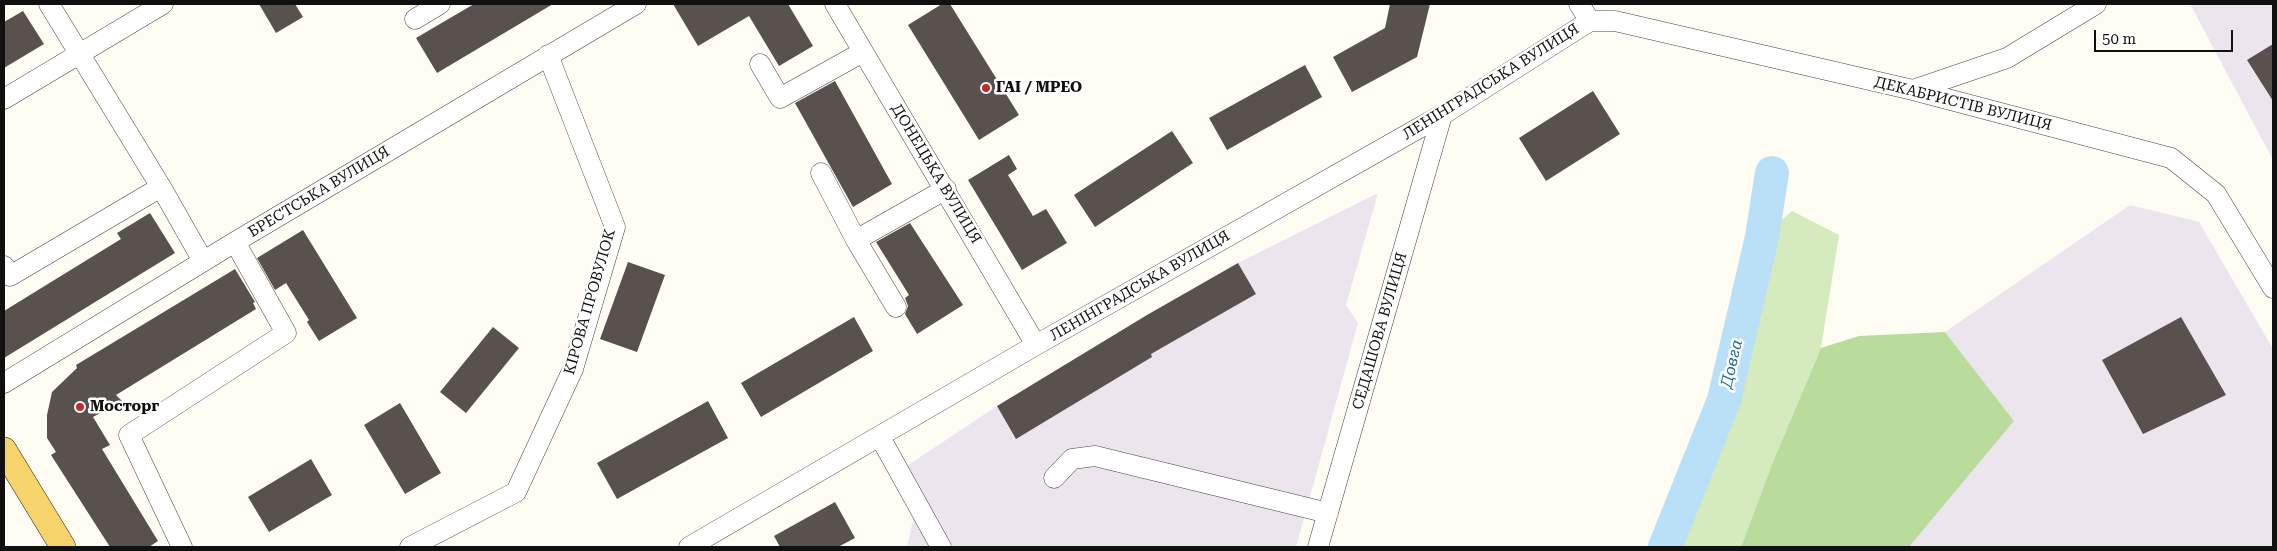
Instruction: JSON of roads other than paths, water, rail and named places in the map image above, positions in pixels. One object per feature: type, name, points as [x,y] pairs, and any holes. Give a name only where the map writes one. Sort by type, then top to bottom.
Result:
[{"type":"main road","points":[[4,450],[62,547]]},
{"type":"street","points":[[49,4],[161,187],[203,261]]},
{"type":"street","points":[[4,99],[163,4]]},
{"type":"street","points":[[415,19],[440,4]]},
{"type":"street","name":"БРЕСТСЬКА ВУЛИЦЯ","points":[[4,383],[203,261],[634,4]]},
{"type":"street","name":"ДОНЕЦЬКА ВУЛИЦЯ","points":[[835,4],[946,189],[1036,345]]},
{"type":"street","points":[[1579,4],[1590,21]]},
{"type":"street","points":[[1913,90],[2007,58],[2096,4]]},
{"type":"street","name":"ДЕКАБРИСТІВ ВУЛИЦЯ","points":[[1590,21],[1615,21],[1913,90],[2170,158],[2216,194],[2273,288]]},
{"type":"street","name":"ЛЕНІНГРАДСЬКА ВУЛИЦЯ","points":[[689,547],[1036,345],[1442,115],[1590,21]]},
{"type":"street","points":[[760,64],[780,98],[863,52]]},
{"type":"street","name":"КІРОВА ПРОВУЛОК","points":[[410,547],[516,492],[573,369],[614,227],[548,54]]},
{"type":"street","name":"СЕДАШОВА ВУЛИЦЯ","points":[[1318,547],[1442,115]]},
{"type":"street","points":[[821,173],[856,240],[896,307]]},
{"type":"street","points":[[4,266],[10,276],[161,187]]},
{"type":"street","points":[[856,240],[946,189]]},
{"type":"street","points":[[182,547],[129,435],[286,333],[235,242]]},
{"type":"street","points":[[880,437],[941,547]]},
{"type":"street","points":[[1054,478],[1072,458],[1095,456],[1328,513]]},
{"type":"waterway","name":"Довга","points":[[1665,547],[1724,400],[1762,237],[1772,173]]},
{"type":"place","name":"ГАІ / МРЕО","points":[[986,88]]},
{"type":"place","name":"Мосторг","points":[[80,407]]}]
